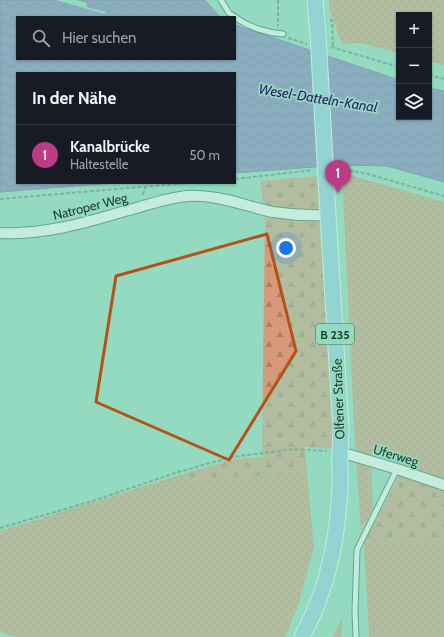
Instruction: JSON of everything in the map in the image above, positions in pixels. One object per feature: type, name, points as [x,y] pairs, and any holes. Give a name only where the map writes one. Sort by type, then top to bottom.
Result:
[{"type":"main road","name":"B 235","points":[[315,0],[318,42]]},
{"type":"main road","name":"Olfener Straße","points":[[302,637],[314,615],[326,583],[333,553],[338,523],[342,430],[318,42]]},
{"type":"street","name":"Natroper Weg","points":[[0,233],[47,230],[90,222],[167,199],[187,196],[212,197],[273,212],[295,215],[328,215]]},
{"type":"street","name":"Uferweg","points":[[340,452],[397,468],[444,485]]},
{"type":"lane","points":[[221,0],[234,16]]},
{"type":"lane","points":[[236,18],[242,22],[265,31],[283,34]]},
{"type":"lane","points":[[356,637],[355,612],[357,550],[397,468]]},
{"type":"path","points":[[278,0],[278,25],[287,38],[297,41],[318,42],[396,66]]},
{"type":"path","points":[[432,76],[444,79]]},
{"type":"path","points":[[337,168],[368,174],[444,196]]},
{"type":"path","points":[[236,179],[313,170]]},
{"type":"path","points":[[0,199],[175,184]]},
{"type":"path","points":[[0,528],[89,502],[175,473],[232,456],[294,449],[340,452]]},
{"type":"highlighted area","points":[[267,234],[296,351],[229,460],[96,402],[116,276]]},
{"type":"green space","points":[[329,0],[444,0],[444,65],[432,62],[432,12],[396,12],[396,52],[360,43],[342,44],[330,10]]},
{"type":"green space","points":[[342,173],[444,202],[444,479],[371,453],[373,509],[361,531],[355,448]]},
{"type":"green space","points":[[317,176],[336,449],[305,447],[307,470],[212,482],[189,482],[183,474],[234,459],[263,457],[265,215],[260,181]]},
{"type":"green space","points":[[307,470],[314,547],[298,606],[285,637],[17,637],[0,632],[0,531],[183,474],[189,482],[212,482]]},
{"type":"green space","points":[[400,474],[444,490],[444,541],[364,543]]},
{"type":"green space","points":[[444,541],[444,637],[369,637],[364,543]]},
{"type":"green space","points":[[342,619],[342,637],[332,637]]},
{"type":"water","name":"Wesel-Datteln-Kanal","points":[[0,0],[205,0],[219,16],[16,16],[16,60],[236,60],[236,25],[396,79],[396,120],[432,120],[432,89],[444,91],[444,182],[387,166],[341,165],[236,173],[236,72],[16,72],[16,184],[102,184],[0,192]]},
{"type":"pier","points":[[56,0],[76,0],[87,3],[86,7],[105,12],[105,14]]},
{"type":"place","name":"Kanalbrücke","points":[[338,193]]}]
